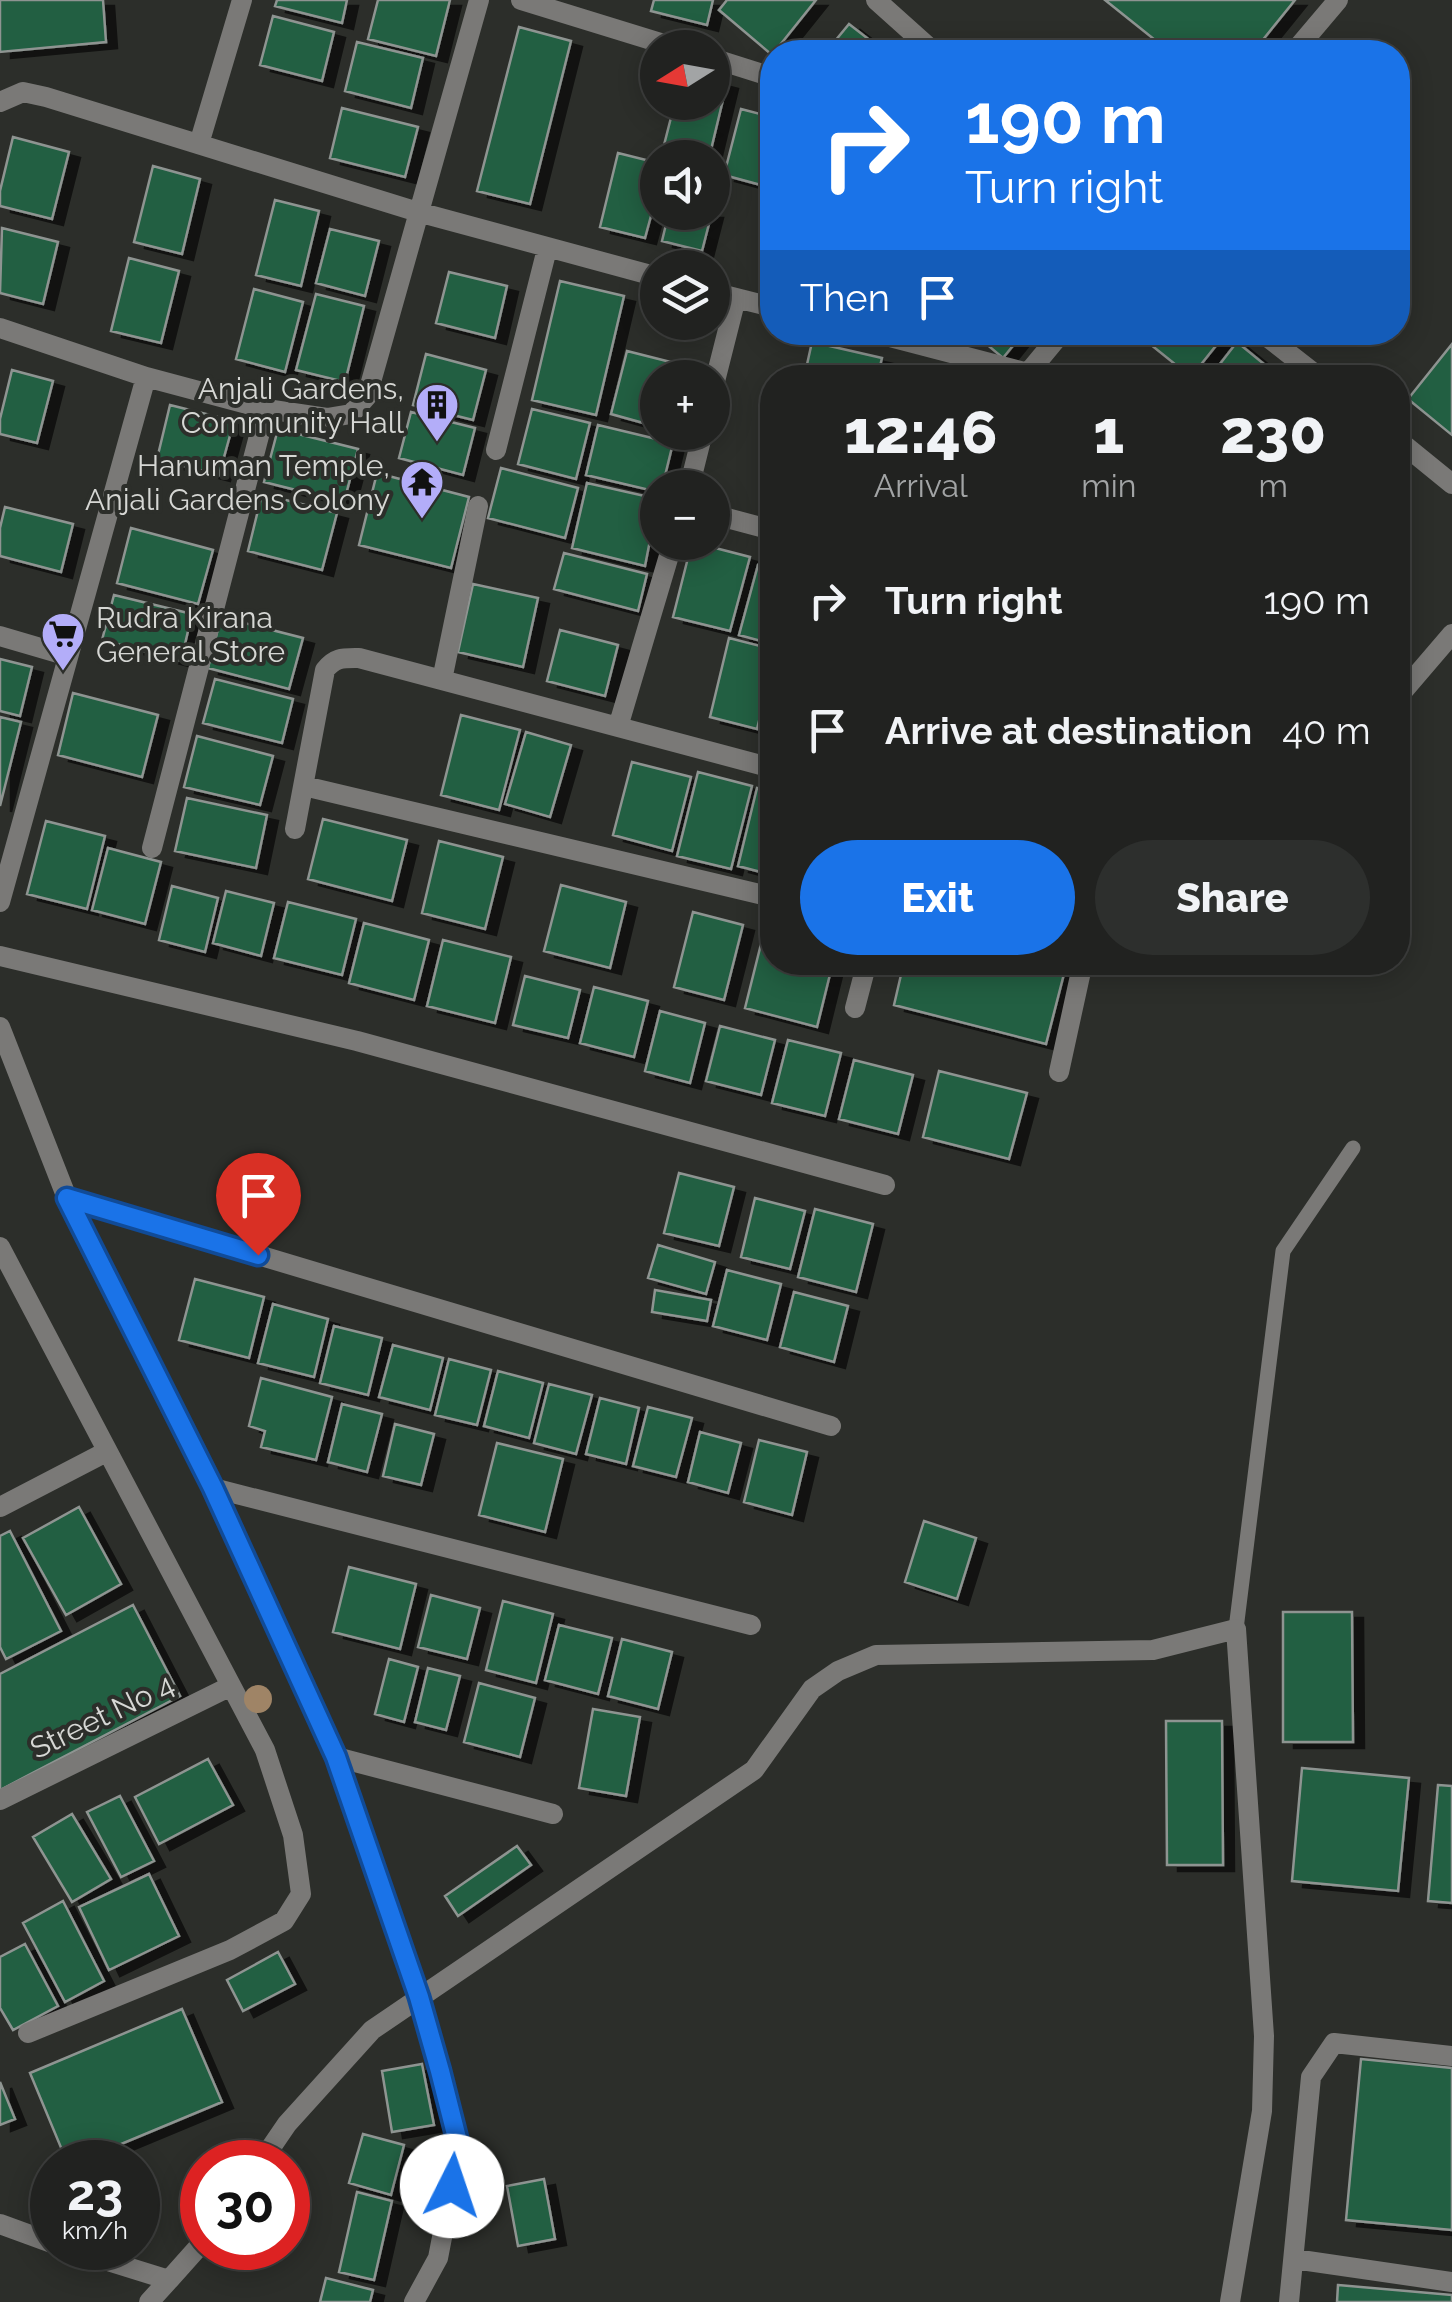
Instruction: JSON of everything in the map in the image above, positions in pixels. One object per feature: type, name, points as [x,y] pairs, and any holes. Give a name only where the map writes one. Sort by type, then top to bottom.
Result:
[{"type":"street","points":[[199,144],[242,0]]},
{"type":"street","points":[[0,328],[146,378],[266,409],[327,418],[350,414],[367,396],[478,0]]},
{"type":"street","points":[[521,0],[640,37]]},
{"type":"street","points":[[876,0],[921,40]]},
{"type":"street","points":[[1304,40],[1338,0]]},
{"type":"street","points":[[730,64],[760,73]]},
{"type":"street","points":[[0,102],[22,92],[46,97],[418,212],[640,273]]},
{"type":"street","points":[[496,450],[547,249]]},
{"type":"street","points":[[730,296],[760,304]]},
{"type":"street","points":[[720,360],[736,298]]},
{"type":"street","points":[[921,345],[997,365]]},
{"type":"street","points":[[1035,365],[1051,345]]},
{"type":"street","points":[[1278,345],[1303,365]]},
{"type":"street","points":[[0,902],[146,378]]},
{"type":"street","points":[[152,848],[266,409]]},
{"type":"street","points":[[1410,450],[1452,484]]},
{"type":"street","points":[[442,680],[478,506]]},
{"type":"street","points":[[730,519],[760,527]]},
{"type":"street","points":[[618,727],[668,560]]},
{"type":"street","points":[[1410,684],[1452,634]]},
{"type":"street","points":[[0,636],[68,656]]},
{"type":"street","points":[[295,829],[325,670],[333,660],[359,658],[760,765]]},
{"type":"street","points":[[304,786],[760,893]]},
{"type":"street","points":[[0,956],[356,1041],[884,1185]]},
{"type":"street","points":[[855,1008],[864,975]]},
{"type":"street","points":[[1059,1072],[1080,975]]},
{"type":"street","points":[[0,1027],[67,1198],[213,1488],[336,1757],[419,1997],[460,2150],[438,2258],[414,2302]]},
{"type":"street","points":[[67,1198],[832,1426]]},
{"type":"street","points":[[0,1248],[265,1750],[292,1836],[301,1894],[284,1921],[230,1950],[28,2033]]},
{"type":"street","points":[[0,1506],[106,1452]]},
{"type":"street","points":[[213,1488],[751,1625]]},
{"type":"street","points":[[276,2140],[372,2030],[754,1770],[812,1689],[838,1671],[876,1655],[1152,1650],[1236,1629],[1264,2036],[1262,2111],[1230,2302]]},
{"type":"street","name":"Street No 4","points":[[0,1800],[231,1686]]},
{"type":"street","points":[[336,1757],[554,1814]]},
{"type":"street","points":[[1289,2302],[1311,2077],[1334,2043],[1452,2056]]},
{"type":"street","points":[[0,2224],[30,2235]]},
{"type":"street","points":[[1294,2259],[1452,2282]]},
{"type":"street","points":[[149,2302],[180,2268]]},
{"type":"street","points":[[138,2270],[170,2280]]},
{"type":"lane","points":[[1236,1629],[1284,1252],[1352,1148]]},
{"type":"building","points":[[0,0],[103,0],[106,42],[0,52]]},
{"type":"building","points":[[277,0],[347,0],[342,23],[275,6]]},
{"type":"building","points":[[378,0],[450,0],[436,56],[368,39]]},
{"type":"building","points":[[654,0],[713,0],[707,25],[651,11]]},
{"type":"building","points":[[727,0],[816,0],[784,40],[760,40],[760,45],[719,10]]},
{"type":"building","points":[[1105,0],[1295,0],[1263,40],[1155,40]]},
{"type":"building","points":[[273,16],[334,32],[322,81],[260,65]]},
{"type":"building","points":[[849,24],[870,40],[836,40]]},
{"type":"building","points":[[519,27],[571,41],[530,204],[477,191]]},
{"type":"building","points":[[357,42],[423,58],[411,108],[345,91]]},
{"type":"building","points":[[342,108],[418,127],[405,177],[330,158]]},
{"type":"building","points":[[741,109],[760,114],[760,185],[730,177],[730,152]]},
{"type":"building","points":[[670,120],[718,120],[713,140],[665,140]]},
{"type":"building","points":[[13,137],[69,152],[52,219],[0,206]]},
{"type":"building","points":[[618,153],[640,158],[640,230],[647,230],[645,238],[600,227]]},
{"type":"building","points":[[153,166],[200,179],[182,254],[134,242]]},
{"type":"building","points":[[275,200],[319,211],[301,286],[256,275]]},
{"type":"building","points":[[2,228],[58,242],[43,304],[0,293]]},
{"type":"building","points":[[330,229],[379,241],[365,296],[316,283]]},
{"type":"building","points":[[665,230],[707,230],[702,250],[662,241]]},
{"type":"building","points":[[129,258],[179,271],[161,343],[111,331]]},
{"type":"building","points":[[449,272],[507,286],[495,338],[436,323]]},
{"type":"building","points":[[560,281],[624,296],[596,415],[532,400]]},
{"type":"building","points":[[254,289],[303,302],[285,372],[236,359]]},
{"type":"building","points":[[316,294],[364,306],[345,382],[296,370]]},
{"type":"building","points":[[1452,344],[1452,435],[1410,401]]},
{"type":"building","points":[[811,345],[882,358],[880,365],[807,365]]},
{"type":"building","points":[[988,345],[1014,345],[1003,358]]},
{"type":"building","points":[[1151,345],[1216,345],[1201,365],[1176,365]]},
{"type":"building","points":[[1235,345],[1241,345],[1265,365],[1219,365]]},
{"type":"building","points":[[627,351],[663,360],[640,360],[640,422],[611,414]]},
{"type":"building","points":[[426,354],[486,370],[473,420],[413,405]]},
{"type":"building","points":[[12,370],[53,381],[37,443],[0,434]]},
{"type":"building","points":[[170,405],[234,421],[219,475],[157,459]]},
{"type":"building","points":[[532,409],[590,423],[576,479],[518,464]]},
{"type":"building","name":"Anjali Gardens, Community Hall","points":[[411,412],[475,428],[463,475],[399,458]]},
{"type":"building","points":[[598,425],[640,435],[640,450],[671,450],[666,470],[640,470],[640,488],[586,475]]},
{"type":"building","points":[[278,429],[358,449],[344,502],[264,482]]},
{"type":"building","points":[[501,468],[578,488],[565,538],[488,518]]},
{"type":"building","points":[[377,473],[469,497],[451,568],[359,545]]},
{"type":"building","points":[[587,483],[640,495],[640,560],[646,560],[645,566],[572,548]]},
{"type":"building","points":[[262,494],[337,513],[322,570],[248,551]]},
{"type":"building","points":[[5,507],[73,524],[61,572],[0,556]]},
{"type":"building","points":[[131,528],[213,550],[198,604],[117,583]]},
{"type":"building","points":[[730,552],[750,557],[730,631],[673,617],[687,560],[730,560]]},
{"type":"building","points":[[564,553],[647,574],[638,611],[554,589]]},
{"type":"building","points":[[758,565],[760,566],[760,641],[739,635]]},
{"type":"building","points":[[473,584],[538,598],[523,667],[458,652]]},
{"type":"building","points":[[114,595],[192,614],[181,661],[102,640]]},
{"type":"building","points":[[221,617],[303,638],[289,689],[208,668]]},
{"type":"building","points":[[560,630],[618,645],[605,696],[547,681]]},
{"type":"building","points":[[729,638],[760,646],[757,729],[710,717]]},
{"type":"building","points":[[0,659],[32,667],[20,716],[0,711]]},
{"type":"building","points":[[215,679],[293,699],[282,743],[203,723]]},
{"type":"building","points":[[73,693],[158,715],[142,777],[58,755]]},
{"type":"building","points":[[461,715],[520,730],[499,810],[441,795]]},
{"type":"building","points":[[0,717],[21,722],[0,806]]},
{"type":"building","points":[[526,732],[571,745],[550,817],[505,804]]},
{"type":"building","points":[[197,736],[273,756],[260,805],[184,787]]},
{"type":"building","points":[[632,762],[691,777],[672,851],[613,835]]},
{"type":"building","points":[[698,772],[752,786],[731,869],[677,856]]},
{"type":"building","points":[[757,788],[760,872],[738,866]]},
{"type":"building","points":[[187,798],[267,815],[256,868],[175,851]]},
{"type":"building","points":[[323,819],[407,840],[392,901],[308,879]]},
{"type":"building","points":[[46,821],[105,836],[87,909],[27,894]]},
{"type":"building","points":[[439,841],[503,857],[485,929],[422,913]]},
{"type":"building","points":[[108,848],[161,862],[145,924],[92,910]]},
{"type":"building","points":[[561,885],[626,902],[610,968],[544,951]]},
{"type":"building","points":[[172,886],[218,898],[205,952],[159,940]]},
{"type":"building","points":[[226,891],[274,903],[261,956],[213,943]]},
{"type":"building","points":[[288,902],[356,919],[342,975],[274,958]]},
{"type":"building","points":[[693,912],[743,925],[724,1000],[674,987]]},
{"type":"building","points":[[364,923],[429,940],[414,1000],[349,983]]},
{"type":"building","points":[[443,940],[511,957],[495,1023],[427,1006]]},
{"type":"building","points":[[760,948],[760,975],[830,975],[817,1027],[745,1008]]},
{"type":"building","points":[[901,975],[1064,975],[1046,1044],[894,1005]]},
{"type":"building","points":[[525,976],[580,990],[568,1038],[513,1025]]},
{"type":"building","points":[[594,987],[648,1001],[634,1057],[580,1043]]},
{"type":"building","points":[[660,1011],[705,1023],[690,1083],[645,1071]]},
{"type":"building","points":[[720,1026],[775,1040],[761,1095],[706,1081]]},
{"type":"building","points":[[788,1040],[841,1053],[825,1116],[772,1103]]},
{"type":"building","points":[[854,1060],[913,1075],[898,1134],[839,1119]]},
{"type":"building","points":[[939,1071],[1027,1093],[1009,1159],[923,1137]]},
{"type":"building","points":[[679,1173],[734,1187],[719,1246],[664,1233]]},
{"type":"building","points":[[755,1198],[805,1211],[790,1269],[741,1257]]},
{"type":"building","points":[[815,1209],[873,1224],[856,1292],[798,1277]]},
{"type":"building","points":[[658,1245],[715,1262],[706,1294],[648,1278]]},
{"type":"building","points":[[727,1270],[781,1284],[767,1340],[713,1326]]},
{"type":"building","points":[[195,1279],[264,1297],[249,1358],[179,1340]]},
{"type":"building","points":[[655,1290],[711,1300],[707,1321],[652,1312]]},
{"type":"building","points":[[794,1292],[848,1306],[834,1362],[780,1347]]},
{"type":"building","points":[[273,1304],[328,1319],[314,1377],[258,1363]]},
{"type":"building","points":[[334,1326],[382,1338],[368,1395],[320,1383]]},
{"type":"building","points":[[393,1345],[443,1358],[430,1410],[379,1397]]},
{"type":"building","points":[[449,1359],[491,1370],[477,1425],[435,1415]]},
{"type":"building","points":[[498,1371],[543,1383],[529,1438],[484,1426]]},
{"type":"building","points":[[261,1378],[332,1397],[316,1460],[261,1447],[265,1431],[249,1426]]},
{"type":"building","points":[[549,1384],[592,1395],[576,1454],[534,1443]]},
{"type":"building","points":[[600,1398],[639,1408],[626,1464],[586,1454]]},
{"type":"building","points":[[342,1404],[382,1414],[367,1472],[328,1462]]},
{"type":"building","points":[[648,1407],[692,1418],[676,1477],[633,1466]]},
{"type":"building","points":[[395,1424],[434,1434],[421,1485],[383,1476]]},
{"type":"building","points":[[700,1432],[741,1443],[728,1493],[688,1482]]},
{"type":"building","points":[[759,1440],[807,1452],[792,1515],[744,1502]]},
{"type":"building","points":[[497,1443],[563,1459],[545,1532],[479,1515]]},
{"type":"building","points":[[79,1507],[121,1584],[66,1615],[23,1538]]},
{"type":"building","points":[[924,1521],[976,1538],[957,1599],[905,1582]]},
{"type":"building","points":[[10,1531],[61,1631],[6,1659],[0,1647],[0,1536]]},
{"type":"building","points":[[349,1567],[416,1584],[400,1649],[333,1632]]},
{"type":"building","points":[[431,1595],[480,1608],[467,1659],[418,1647]]},
{"type":"building","points":[[503,1601],[553,1614],[536,1683],[486,1670]]},
{"type":"building","points":[[133,1605],[180,1696],[0,1790],[0,1674]]},
{"type":"building","points":[[1283,1612],[1352,1612],[1353,1742],[1283,1742]]},
{"type":"building","points":[[559,1625],[612,1638],[598,1694],[545,1680]]},
{"type":"building","points":[[622,1639],[672,1652],[658,1709],[608,1696]]},
{"type":"building","points":[[389,1659],[418,1667],[404,1722],[375,1714]]},
{"type":"building","points":[[428,1668],[460,1676],[446,1730],[415,1722]]},
{"type":"building","points":[[479,1683],[535,1698],[520,1757],[464,1742]]},
{"type":"building","points":[[593,1709],[640,1717],[626,1796],[579,1788]]},
{"type":"building","points":[[1166,1721],[1222,1721],[1223,1865],[1167,1865]]},
{"type":"building","points":[[208,1759],[233,1805],[159,1844],[135,1797]]},
{"type":"building","points":[[1302,1768],[1409,1778],[1398,1891],[1292,1881]]},
{"type":"building","points":[[1438,1785],[1452,1786],[1452,1903],[1428,1901]]},
{"type":"building","points":[[120,1796],[154,1861],[121,1877],[87,1812]]},
{"type":"building","points":[[72,1814],[111,1879],[72,1902],[33,1837]]},
{"type":"building","points":[[517,1846],[531,1865],[458,1916],[445,1896]]},
{"type":"building","points":[[149,1874],[179,1936],[109,1970],[79,1907]]},
{"type":"building","points":[[63,1901],[104,1981],[65,2002],[23,1923]]},
{"type":"building","points":[[25,1944],[58,2006],[13,2030],[0,2008],[0,1957]]},
{"type":"building","points":[[278,1952],[295,1984],[243,2011],[227,1980]]},
{"type":"building","points":[[182,2009],[222,2102],[131,2140],[58,2140],[30,2073]]},
{"type":"building","points":[[1361,2059],[1452,2068],[1452,2230],[1346,2220]]},
{"type":"building","points":[[422,2064],[434,2125],[392,2132],[382,2071]]},
{"type":"building","points":[[0,2082],[15,2119],[0,2125]]},
{"type":"building","points":[[363,2134],[404,2145],[391,2195],[349,2183]]},
{"type":"building","points":[[544,2179],[555,2239],[518,2246],[507,2186]]},
{"type":"building","points":[[357,2192],[392,2201],[374,2280],[339,2272]]},
{"type":"building","points":[[326,2278],[373,2290],[370,2302],[320,2302]]},
{"type":"building","points":[[1338,2285],[1452,2295],[1452,2302],[1337,2302]]},
{"type":"place","name":"Anjali Gardens, Community Hall","points":[[437,443]]},
{"type":"place","name":"Hanuman Temple, Anjali Gardens Colony","points":[[422,520]]},
{"type":"place","name":"Rudra Kirana General Store","points":[[63,672]]},
{"type":"route","points":[[258,1255],[67,1198],[213,1488],[336,1757],[419,1997],[440,2071],[460,2150],[452,2186]]}]
